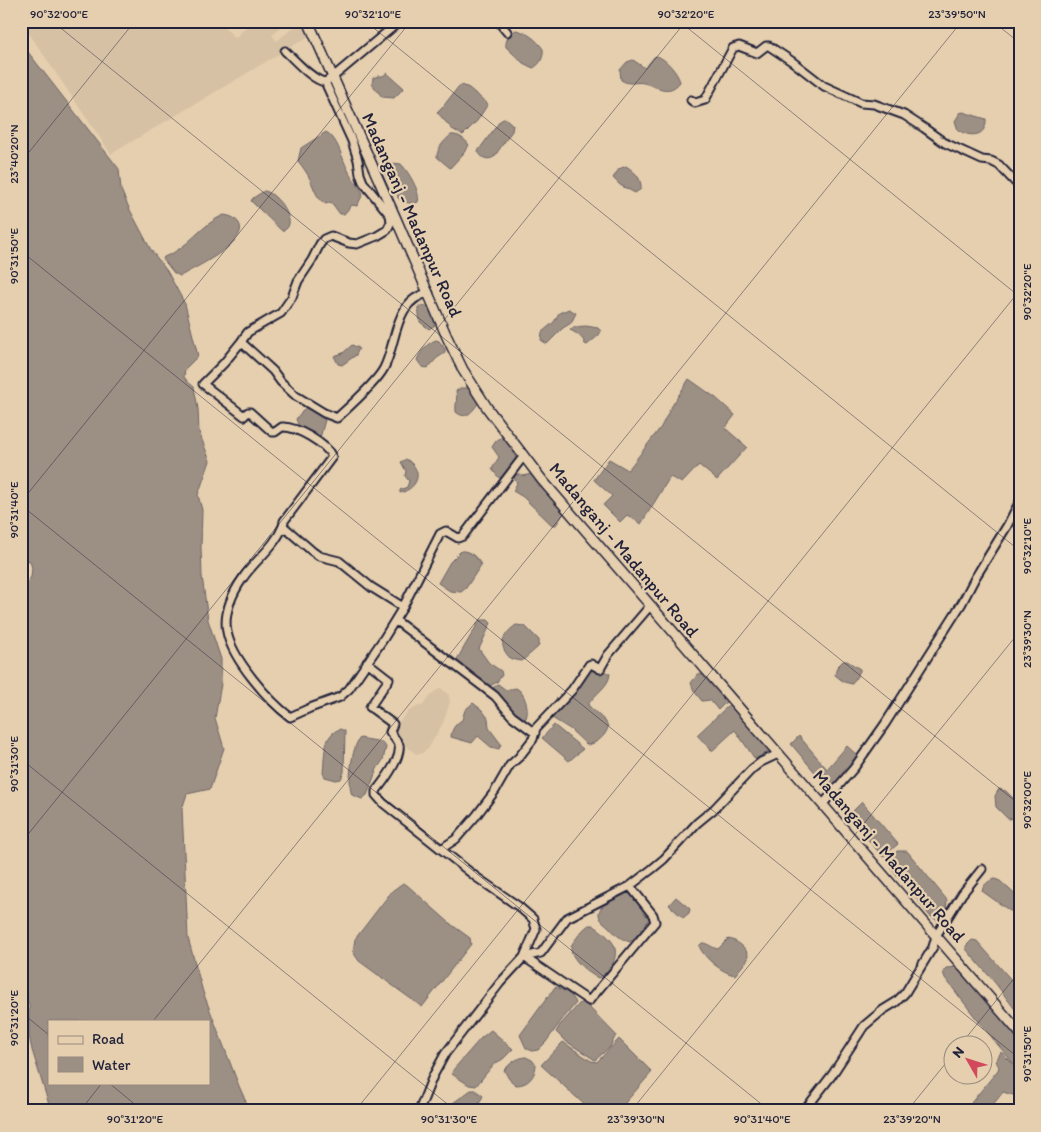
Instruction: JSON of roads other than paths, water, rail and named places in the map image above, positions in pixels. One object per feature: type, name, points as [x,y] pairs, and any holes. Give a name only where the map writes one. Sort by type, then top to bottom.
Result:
[{"type":"main road","name":"Madanganj - Madanpur Road","points":[[308,21],[447,337],[463,370],[488,409],[523,457],[650,606],[1020,1033]]},
{"type":"street","points":[[285,51],[320,81],[325,82],[400,21]]},
{"type":"street","points":[[498,21],[507,32]]},
{"type":"street","points":[[691,100],[696,103],[705,100],[733,48],[739,46],[757,53],[766,46],[769,46],[824,86],[861,103],[874,104],[904,115],[945,144],[982,160],[1000,165],[1020,185]]},
{"type":"street","points":[[325,82],[352,141],[363,182],[390,215],[391,222],[387,230],[357,244],[330,236],[324,238],[298,280],[292,297],[281,313],[248,332],[224,363],[204,384],[244,416],[248,412],[254,415],[272,432],[282,427],[291,428],[314,439],[327,449],[332,457],[284,521],[276,538],[244,576],[231,600],[226,620],[226,631],[238,658],[251,676],[290,717],[344,695],[403,607],[440,534],[446,531],[458,538],[463,536],[523,457]]},
{"type":"street","points":[[240,342],[273,371],[281,382],[296,396],[309,405],[337,418],[384,369],[404,308],[417,297],[429,293]]},
{"type":"street","points":[[823,804],[854,768],[885,724],[962,604],[975,578],[1008,526],[1020,501]]},
{"type":"street","points":[[283,526],[319,556],[339,561],[371,587],[403,607]]},
{"type":"street","points":[[441,849],[456,839],[476,816],[495,791],[510,765],[533,739],[536,728],[572,690],[589,665],[591,664],[600,669],[608,655],[650,606]]},
{"type":"street","points":[[395,620],[495,696],[512,716],[535,733]]},
{"type":"street","points":[[367,662],[389,679],[370,707],[393,724],[390,732],[398,743],[399,749],[394,766],[376,790],[376,795],[383,803],[441,849],[534,919],[536,929],[524,957],[500,983],[445,1054],[433,1076],[419,1111]]},
{"type":"street","points":[[524,957],[541,953],[567,918],[630,886],[664,859],[697,823],[714,809],[752,769],[761,762],[778,754]]},
{"type":"street","points":[[804,1111],[832,1075],[864,1026],[905,993],[933,947],[936,936],[962,894],[982,869]]},
{"type":"street","points":[[524,957],[589,1001],[655,922],[654,915],[630,886]]},
{"type":"water","points":[[516,30],[531,37],[543,49],[541,60],[533,68],[523,63],[506,47],[508,37]]},
{"type":"water","points":[[21,43],[119,169],[121,190],[130,210],[151,250],[167,271],[185,304],[198,356],[185,369],[184,377],[194,387],[198,409],[199,432],[210,461],[198,495],[202,510],[202,576],[208,620],[221,659],[221,684],[215,718],[224,748],[210,789],[187,794],[182,809],[188,938],[203,992],[250,1111],[51,1111],[32,1050],[29,1036],[29,1005],[21,980],[21,661],[25,646],[21,628],[21,591],[31,577],[32,568],[30,561],[21,558],[21,542],[25,526],[21,521]]},
{"type":"water","points":[[657,56],[668,63],[677,75],[680,82],[672,89],[667,90],[644,83],[628,83],[621,80],[620,70],[627,62],[633,60],[645,68]]},
{"type":"water","points":[[387,73],[404,88],[394,98],[382,97],[372,84],[373,78]]},
{"type":"water","points":[[462,85],[469,88],[488,104],[477,121],[463,135],[452,129],[437,112],[459,86]]},
{"type":"water","points":[[963,112],[986,119],[984,129],[972,135],[958,130],[955,121],[960,113]]},
{"type":"water","points":[[505,118],[513,125],[512,131],[494,157],[485,158],[478,151],[500,121]]},
{"type":"water","points":[[326,132],[337,144],[350,173],[363,194],[357,206],[352,205],[344,214],[340,214],[331,202],[326,204],[320,200],[308,174],[298,161],[301,148]]},
{"type":"water","points":[[451,135],[461,137],[469,145],[450,168],[437,157],[437,154],[443,142]]},
{"type":"water","points":[[392,163],[401,164],[407,171],[416,187],[418,202],[407,203],[398,198],[397,190],[386,176],[385,171],[385,168]]},
{"type":"water","points":[[626,166],[635,173],[640,181],[641,189],[635,193],[620,185],[613,178],[619,169]]},
{"type":"water","points":[[264,191],[274,196],[285,209],[289,222],[287,228],[282,231],[251,201]]},
{"type":"water","points":[[224,215],[232,217],[238,222],[240,229],[238,237],[231,245],[200,265],[180,276],[174,273],[163,259],[164,257],[173,253],[208,224]]},
{"type":"water","points":[[418,307],[431,307],[435,325],[429,329],[420,322]]},
{"type":"water","points":[[569,309],[576,313],[571,323],[563,328],[547,344],[541,340],[542,332],[554,322],[559,313]]},
{"type":"water","points":[[586,326],[598,328],[601,331],[587,345],[583,339],[570,330],[573,327]]},
{"type":"water","points":[[436,340],[445,349],[445,353],[437,358],[428,368],[422,367],[417,360],[418,357],[427,346]]},
{"type":"water","points":[[352,345],[359,348],[356,355],[342,365],[338,364],[334,356],[343,353]]},
{"type":"water","points":[[689,379],[716,398],[735,415],[725,428],[747,447],[717,480],[699,465],[682,483],[670,477],[641,524],[627,515],[620,522],[603,505],[612,496],[594,480],[609,459],[628,470],[661,427]]},
{"type":"water","points":[[462,388],[470,388],[479,402],[469,414],[463,416],[456,412],[456,391]]},
{"type":"water","points":[[307,406],[325,420],[318,440],[308,434],[297,423],[296,419]]},
{"type":"water","points":[[503,436],[506,437],[512,447],[516,458],[508,472],[499,478],[492,469],[499,457],[492,447]]},
{"type":"water","points":[[406,459],[415,468],[417,478],[411,487],[400,493],[400,490],[407,487],[409,481],[405,476],[406,471],[401,462]]},
{"type":"water","points":[[519,474],[523,476],[531,474],[563,508],[564,513],[556,525],[552,525],[523,497],[513,491],[517,483],[514,478]]},
{"type":"water","points":[[461,551],[473,555],[481,565],[466,588],[461,592],[450,591],[438,583],[450,562]]},
{"type":"water","points":[[480,620],[488,620],[491,623],[479,649],[489,663],[501,671],[502,675],[497,682],[488,687],[456,661]]},
{"type":"water","points":[[516,625],[525,626],[539,640],[538,647],[522,661],[511,659],[503,645],[505,636]]},
{"type":"water","points":[[843,661],[847,661],[860,669],[852,684],[844,682],[835,675],[837,667]]},
{"type":"water","points":[[591,667],[610,674],[607,683],[588,705],[606,722],[608,727],[600,739],[587,745],[570,729],[552,718]]},
{"type":"water","points":[[698,674],[711,680],[727,701],[718,710],[710,700],[702,701],[694,691],[691,683]]},
{"type":"water","points":[[498,684],[506,690],[516,688],[522,693],[527,705],[526,718],[518,717],[492,691]]},
{"type":"water","points":[[473,703],[488,718],[489,728],[501,744],[499,749],[491,747],[478,736],[472,743],[451,737],[454,727],[462,720],[465,710]]},
{"type":"water","points":[[730,704],[770,751],[755,759],[735,730],[712,751],[697,735]]},
{"type":"water","points":[[554,725],[583,749],[569,761],[542,738]]},
{"type":"water","points":[[340,729],[345,731],[344,772],[341,779],[336,780],[325,777],[323,773],[324,760],[327,741],[334,732]]},
{"type":"water","points":[[799,736],[827,769],[847,746],[859,757],[830,790],[791,744]]},
{"type":"water","points":[[360,738],[382,742],[386,747],[383,760],[377,769],[367,795],[362,799],[352,795],[350,783],[353,757]]},
{"type":"water","points":[[999,789],[1006,791],[1020,805],[1020,813],[1016,818],[1008,819],[996,807],[995,796]]},
{"type":"water","points":[[862,802],[898,844],[883,857],[848,816]]},
{"type":"water","points":[[897,851],[907,851],[947,900],[946,909],[938,921],[929,915],[909,888],[891,869],[891,859]]},
{"type":"water","points":[[995,879],[1000,881],[1020,899],[1020,905],[1015,910],[1010,911],[982,891],[987,883]]},
{"type":"water","points":[[403,883],[470,938],[471,944],[422,1007],[359,961],[353,952],[355,939],[392,891]]},
{"type":"water","points":[[629,891],[642,903],[649,919],[643,929],[630,942],[615,933],[602,921],[599,914],[606,903]]},
{"type":"water","points":[[676,897],[690,909],[689,913],[683,918],[669,905]]},
{"type":"water","points":[[589,925],[593,925],[607,936],[614,945],[615,950],[614,960],[610,968],[598,978],[582,966],[571,950],[574,941]]},
{"type":"water","points":[[728,939],[740,944],[748,955],[748,959],[735,975],[714,964],[701,951],[699,946],[704,943],[718,949]]},
{"type":"water","points":[[972,940],[977,941],[1020,990],[1020,1016],[966,949],[966,946]]},
{"type":"water","points":[[959,967],[1020,1037],[1020,1089],[1013,1095],[1003,1092],[988,1111],[976,1111],[971,1103],[987,1084],[994,1084],[994,1075],[999,1067],[996,1061],[1001,1052],[1018,1069],[994,1040],[994,1034],[989,1034],[945,978],[943,972],[946,968]]},
{"type":"water","points":[[555,987],[567,993],[576,1003],[546,1042],[538,1050],[532,1051],[526,1048],[520,1035]]},
{"type":"water","points":[[584,1002],[616,1035],[610,1047],[595,1060],[564,1040],[556,1032],[580,1003]]},
{"type":"water","points":[[491,1030],[513,1049],[503,1059],[494,1064],[476,1086],[469,1085],[452,1074],[453,1070],[481,1038]]},
{"type":"water","points":[[619,1039],[652,1072],[618,1111],[593,1111],[541,1065],[563,1042],[591,1061],[597,1062]]},
{"type":"water","points":[[526,1057],[536,1065],[534,1073],[530,1080],[524,1084],[516,1085],[509,1079],[504,1070],[519,1058]]},
{"type":"water","points":[[471,1090],[475,1090],[483,1096],[475,1111],[448,1111],[453,1103]]}]
